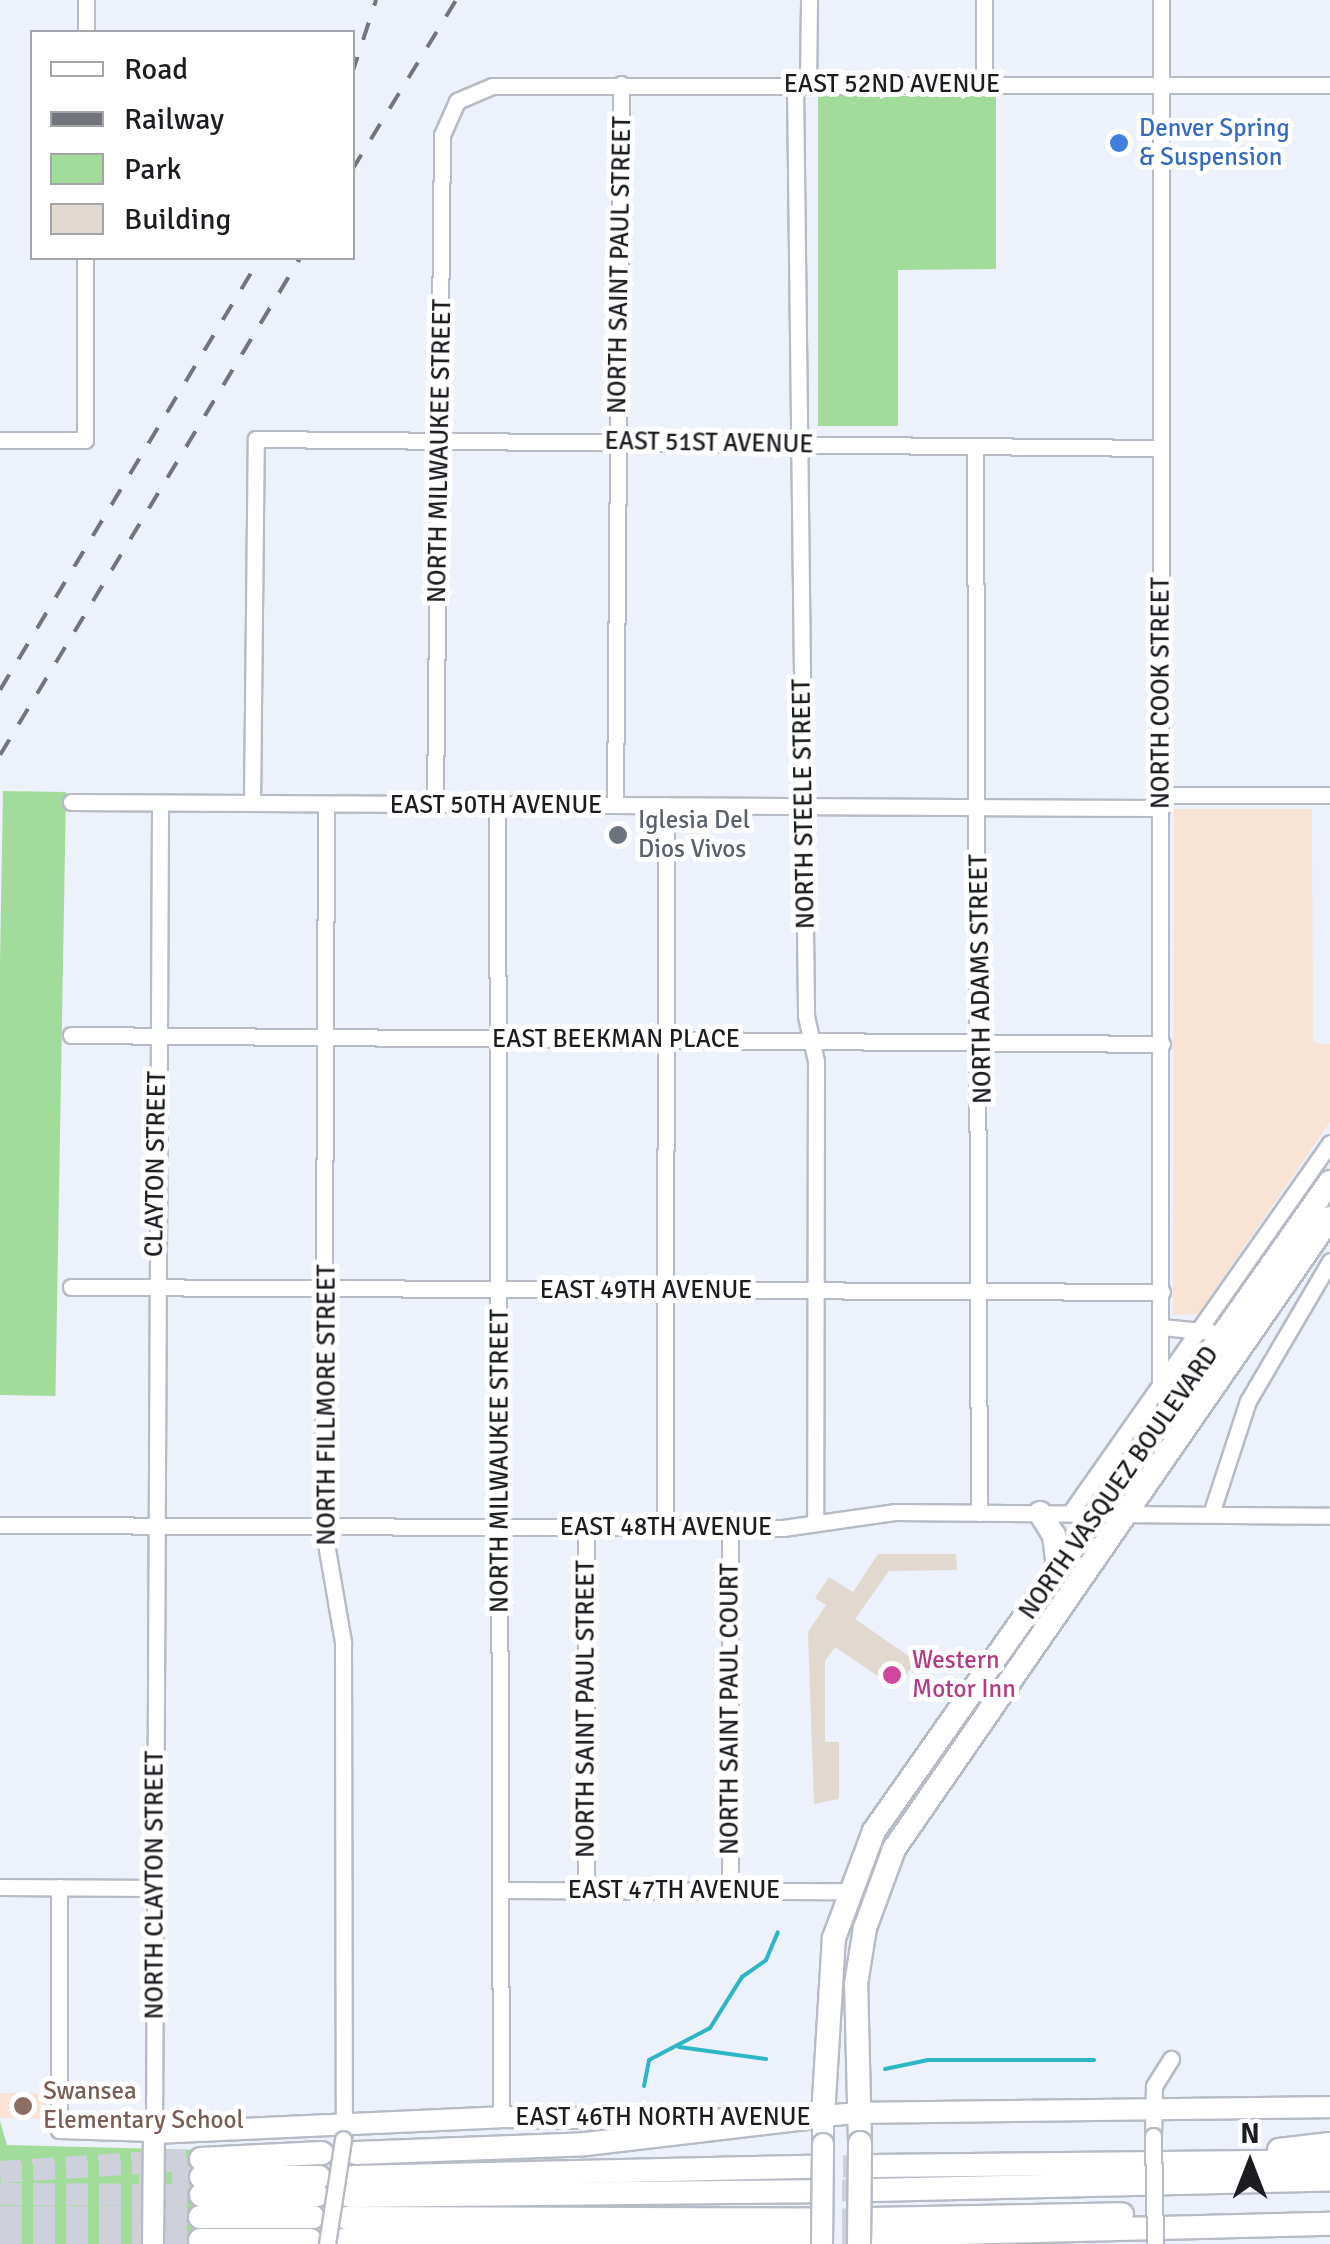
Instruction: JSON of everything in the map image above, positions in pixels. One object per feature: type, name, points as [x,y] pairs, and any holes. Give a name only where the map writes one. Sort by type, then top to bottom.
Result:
[{"type":"highway","name":"NORTH VASQUEZ BOULEVARD","points":[[823,2116],[825,1998],[846,1890],[885,1812],[1058,1570],[1213,1333],[1330,1182]]},
{"type":"highway","name":"NORTH VASQUEZ BOULEVARD","points":[[868,2233],[860,2142],[856,1984],[886,1868],[923,1802],[1132,1513],[1330,1218]]},
{"type":"highway","points":[[1040,1513],[1054,1535],[1058,1570]]},
{"type":"highway","name":"EAST 46TH NORTH AVENUE","points":[[770,2122],[823,2116]]},
{"type":"highway","points":[[348,2140],[586,2144],[770,2122]]},
{"type":"highway","points":[[1232,2162],[1330,2144]]},
{"type":"highway","points":[[872,2166],[1330,2161]]},
{"type":"highway","points":[[330,2206],[810,2167]]},
{"type":"highway","points":[[872,2190],[1330,2180]]},
{"type":"highway","points":[[810,2191],[330,2206],[200,2198],[330,2206],[814,2233]]},
{"type":"highway","points":[[868,2233],[1326,2222]]},
{"type":"main road","name":"EAST 46TH NORTH AVENUE","points":[[823,2116],[1330,2107]]},
{"type":"main road","name":"NORTH VASQUEZ BOULEVARD","points":[[814,2233],[823,2116]]},
{"type":"main road","name":"EAST 46TH NORTH AVENUE","points":[[154,2133],[348,2140],[501,2117],[770,2122]]},
{"type":"main road","name":"NORTH CLAYTON STREET","points":[[153,2244],[154,2133]]},
{"type":"street","points":[[86,0],[86,30]]},
{"type":"street","name":"NORTH STEELE STREET","points":[[808,0],[802,84],[801,444],[816,1523]]},
{"type":"street","points":[[984,0],[984,84]]},
{"type":"street","name":"NORTH COOK STREET","points":[[1160,1385],[1161,0]]},
{"type":"street","name":"NORTH SAINT PAUL STREET","points":[[615,805],[621,84]]},
{"type":"street","name":"EAST 52ND AVENUE","points":[[456,101],[492,86],[1330,85]]},
{"type":"street","name":"NORTH MILWAUKEE STREET","points":[[435,804],[442,135],[456,101]]},
{"type":"street","points":[[0,440],[85,440],[86,260]]},
{"type":"street","name":"EAST 51ST AVENUE","points":[[252,803],[256,439],[1161,448]]},
{"type":"street","name":"NORTH ADAMS STREET","points":[[975,446],[983,1042],[979,1512]]},
{"type":"street","name":"EAST 50TH AVENUE","points":[[71,802],[979,807],[1330,795]]},
{"type":"street","name":"CLAYTON STREET","points":[[153,1526],[160,803]]},
{"type":"street","name":"NORTH FILLMORE STREET","points":[[326,804],[323,1526],[343,1642],[348,2140],[330,2206]]},
{"type":"street","name":"NORTH MILWAUKEE STREET","points":[[497,804],[501,2117]]},
{"type":"street","points":[[665,1528],[666,806]]},
{"type":"street","name":"EAST BEEKMAN PLACE","points":[[71,1035],[1162,1044]]},
{"type":"street","points":[[1070,1512],[1160,1385],[1213,1333],[1330,1143]]},
{"type":"street","points":[[1211,1514],[1248,1401],[1330,1261]]},
{"type":"street","name":"EAST 49TH AVENUE","points":[[71,1287],[1162,1292]]},
{"type":"street","points":[[1162,1326],[1213,1333]]},
{"type":"street","name":"EAST 48TH AVENUE","points":[[0,1525],[730,1528],[816,1523],[860,1514],[1330,1516]]},
{"type":"street","name":"NORTH CLAYTON STREET","points":[[153,1526],[157,1888],[154,2133]]},
{"type":"street","name":"NORTH SAINT PAUL STREET","points":[[586,1527],[586,1890]]},
{"type":"street","name":"NORTH SAINT PAUL COURT","points":[[730,1528],[730,1891]]},
{"type":"street","points":[[0,1886],[157,1888]]},
{"type":"street","name":"EAST 46TH NORTH AVENUE","points":[[60,1887],[58,2130],[154,2133]]},
{"type":"street","name":"EAST 47TH AVENUE","points":[[502,1890],[846,1890]]},
{"type":"street","points":[[1156,2244],[1152,2110],[1154,2086],[1171,2059]]},
{"type":"shaded area","points":[[1174,809],[1312,809],[1313,1043],[1330,1044],[1330,1122],[1198,1314],[1173,1315]]},
{"type":"shaded area","name":"Swansea Elementary School","points":[[0,2093],[47,2094],[47,2119],[0,2118]]},
{"type":"green space","points":[[818,96],[996,96],[996,269],[898,270],[898,426],[818,426]]},
{"type":"green space","points":[[3,791],[66,792],[55,1396],[0,1395]]},
{"type":"green space","points":[[0,2121],[7,2145],[201,2150],[200,2244],[0,2244]]},
{"type":"building","name":"Western Motor Inn","points":[[878,1554],[956,1554],[957,1570],[889,1571],[855,1619],[916,1661],[897,1689],[835,1647],[825,1661],[825,1742],[839,1742],[839,1799],[814,1804],[808,1632],[826,1605],[815,1598],[829,1577],[853,1592]]},
{"type":"waterway","points":[[644,2086],[649,2060],[710,2028],[742,1977],[766,1960],[778,1932]]},
{"type":"waterway","points":[[679,2047],[766,2059]]},
{"type":"waterway","points":[[885,2069],[928,2060],[1094,2060]]},
{"type":"tunnel","points":[[0,2172],[201,2159]]},
{"type":"tunnel","points":[[810,2167],[872,2166]]},
{"type":"tunnel","points":[[139,2177],[201,2177]]},
{"type":"tunnel","points":[[809,2191],[872,2190]]},
{"type":"tunnel","points":[[0,2194],[201,2195]]},
{"type":"tunnel","points":[[0,2217],[200,2217]]},
{"type":"tunnel","points":[[809,2220],[872,2219]]},
{"type":"tunnel","points":[[809,2236],[872,2235]]},
{"type":"tunnel","points":[[0,2236],[200,2240]]},
{"type":"railway","points":[[355,65],[376,0]]},
{"type":"railway","points":[[355,165],[456,0]]},
{"type":"railway","points":[[0,690],[259,260]]},
{"type":"railway","points":[[0,755],[299,260]]},
{"type":"place","name":"Denver Spring & Suspension","points":[[1119,143]]},
{"type":"place","name":"Iglesia Del Dios Vivos","points":[[618,835]]},
{"type":"place","name":"Western Motor Inn","points":[[892,1675]]},
{"type":"place","name":"Swansea Elementary School","points":[[23,2106]]}]
